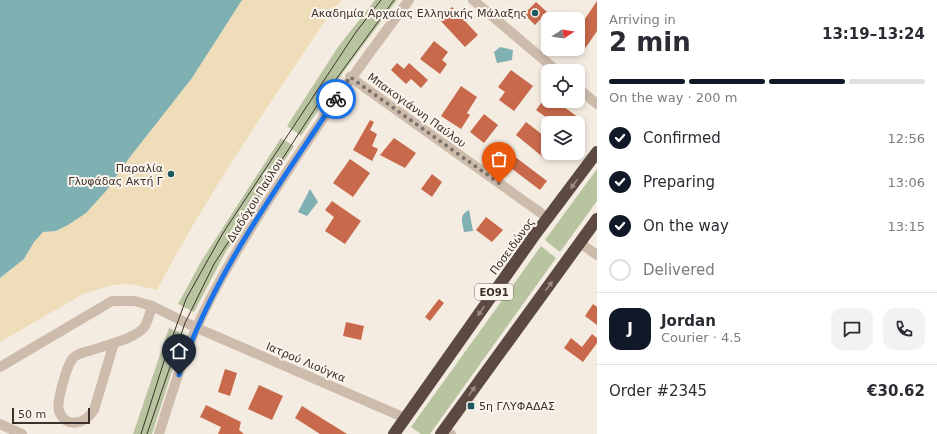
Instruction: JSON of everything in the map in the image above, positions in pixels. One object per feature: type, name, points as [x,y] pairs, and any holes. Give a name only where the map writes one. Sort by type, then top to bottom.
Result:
[{"type":"highway","name":"Ποσειδώνος","points":[[394,434],[548,218],[597,152]]},
{"type":"highway","points":[[445,433],[597,219]]},
{"type":"street","name":"Διαδόχου Παύλου","points":[[159,434],[188,348],[216,288],[239,248],[294,161],[350,77],[409,0]]},
{"type":"street","points":[[473,0],[549,64]]},
{"type":"street","name":"Μπακογιάννη Παύλου","points":[[350,77],[548,218]]},
{"type":"street","points":[[585,94],[597,104]]},
{"type":"street","points":[[580,243],[597,255]]},
{"type":"street","name":"Ιατρού Λιούγκα","points":[[0,367],[112,301],[135,301],[152,306],[197,328],[405,418]]},
{"type":"street","points":[[114,343],[94,410],[83,422],[77,423],[64,418],[59,411],[58,404],[66,373],[73,358],[83,353],[114,343],[141,330],[145,326],[152,306]]},
{"type":"street","points":[[0,424],[22,434]]},
{"type":"green space","points":[[375,0],[397,0],[344,71],[301,136],[287,126],[338,47]]},
{"type":"green space","points":[[281,138],[294,146],[225,253],[194,312],[178,304],[202,260]]},
{"type":"green space","points":[[597,169],[597,201],[560,252],[545,240]]},
{"type":"green space","points":[[541,246],[556,258],[430,434],[421,434],[411,427]]},
{"type":"green space","points":[[169,328],[184,334],[152,434],[133,434]]},
{"type":"sand","name":"Παραλία Γλυφάδας Ακτή Γ","points":[[242,0],[342,0],[329,15],[239,150],[176,254],[157,290],[131,284],[112,285],[83,294],[0,342],[0,278],[24,259],[34,242],[43,232],[56,231],[68,225],[86,213],[106,191],[130,157],[192,78]]},
{"type":"water","points":[[0,0],[242,0],[192,78],[130,157],[106,191],[86,213],[68,225],[56,231],[43,232],[34,242],[24,259],[0,278]]},
{"type":"water","points":[[500,47],[513,50],[512,60],[497,63],[494,52]]},
{"type":"water","points":[[310,189],[318,202],[307,216],[298,212]]},
{"type":"water","points":[[469,210],[473,231],[464,232],[462,217]]},
{"type":"building","points":[[597,1],[597,31],[585,49],[585,19]]},
{"type":"building","name":"Ακαδημία Αρχαίας Ελληνικής Μάλαξης","points":[[536,2],[547,12],[541,12],[541,18],[535,25],[524,14]]},
{"type":"building","points":[[452,7],[478,35],[465,47],[439,19]]},
{"type":"building","points":[[434,41],[448,52],[442,60],[447,64],[440,74],[420,59]]},
{"type":"building","points":[[397,63],[404,69],[409,63],[428,80],[421,88],[411,79],[406,84],[391,70]]},
{"type":"building","points":[[511,70],[533,86],[514,111],[499,100],[505,92],[498,87]]},
{"type":"building","points":[[461,86],[477,97],[467,113],[470,115],[461,129],[441,116]]},
{"type":"building","points":[[541,103],[541,108],[565,108],[576,116],[544,116],[536,110]]},
{"type":"building","points":[[484,114],[498,125],[484,143],[470,132]]},
{"type":"building","points":[[370,120],[374,122],[370,130],[377,134],[372,146],[378,149],[372,161],[353,150]]},
{"type":"building","points":[[526,122],[541,134],[541,156],[516,135]]},
{"type":"building","points":[[394,138],[416,153],[405,168],[380,155]]},
{"type":"building","points":[[498,144],[547,181],[540,190],[491,153]]},
{"type":"building","points":[[350,159],[370,173],[353,197],[333,183]]},
{"type":"building","points":[[432,174],[442,182],[432,197],[421,189]]},
{"type":"building","points":[[332,201],[361,221],[345,244],[325,231],[334,217],[325,210]]},
{"type":"building","points":[[486,217],[503,230],[492,242],[476,230]]},
{"type":"building","points":[[439,299],[444,303],[430,321],[425,317]]},
{"type":"building","points":[[593,304],[597,307],[597,325],[585,316]]},
{"type":"building","points":[[346,322],[364,326],[361,340],[343,336]]},
{"type":"building","points":[[592,334],[597,338],[597,343],[583,362],[564,348],[571,338],[582,347]]},
{"type":"building","points":[[225,369],[237,373],[230,396],[218,392]]},
{"type":"building","points":[[259,385],[283,396],[272,420],[248,409]]},
{"type":"building","points":[[206,405],[241,422],[239,430],[244,434],[218,434],[221,427],[200,417]]},
{"type":"building","points":[[302,406],[347,434],[320,434],[295,418]]},
{"type":"tram line","points":[[141,434],[166,355],[186,299],[223,233],[356,32],[381,0]]},
{"type":"tram line","points":[[147,434],[185,323],[214,264],[318,104],[394,0]]},
{"type":"way so far","points":[[336,99],[350,77],[499,183]]},
{"type":"place","name":"Ακαδημία Αρχαίας Ελληνικής Μάλαξης","points":[[535,13]]},
{"type":"place","name":"Παραλία Γλυφάδας Ακτή Γ","points":[[171,174]]},
{"type":"place","name":"5η ΓΛΥΦΑΔΑΣ","points":[[471,406]]},
{"type":"route","points":[[179,375],[188,348],[197,328],[231,261],[294,161],[336,99]]}]
